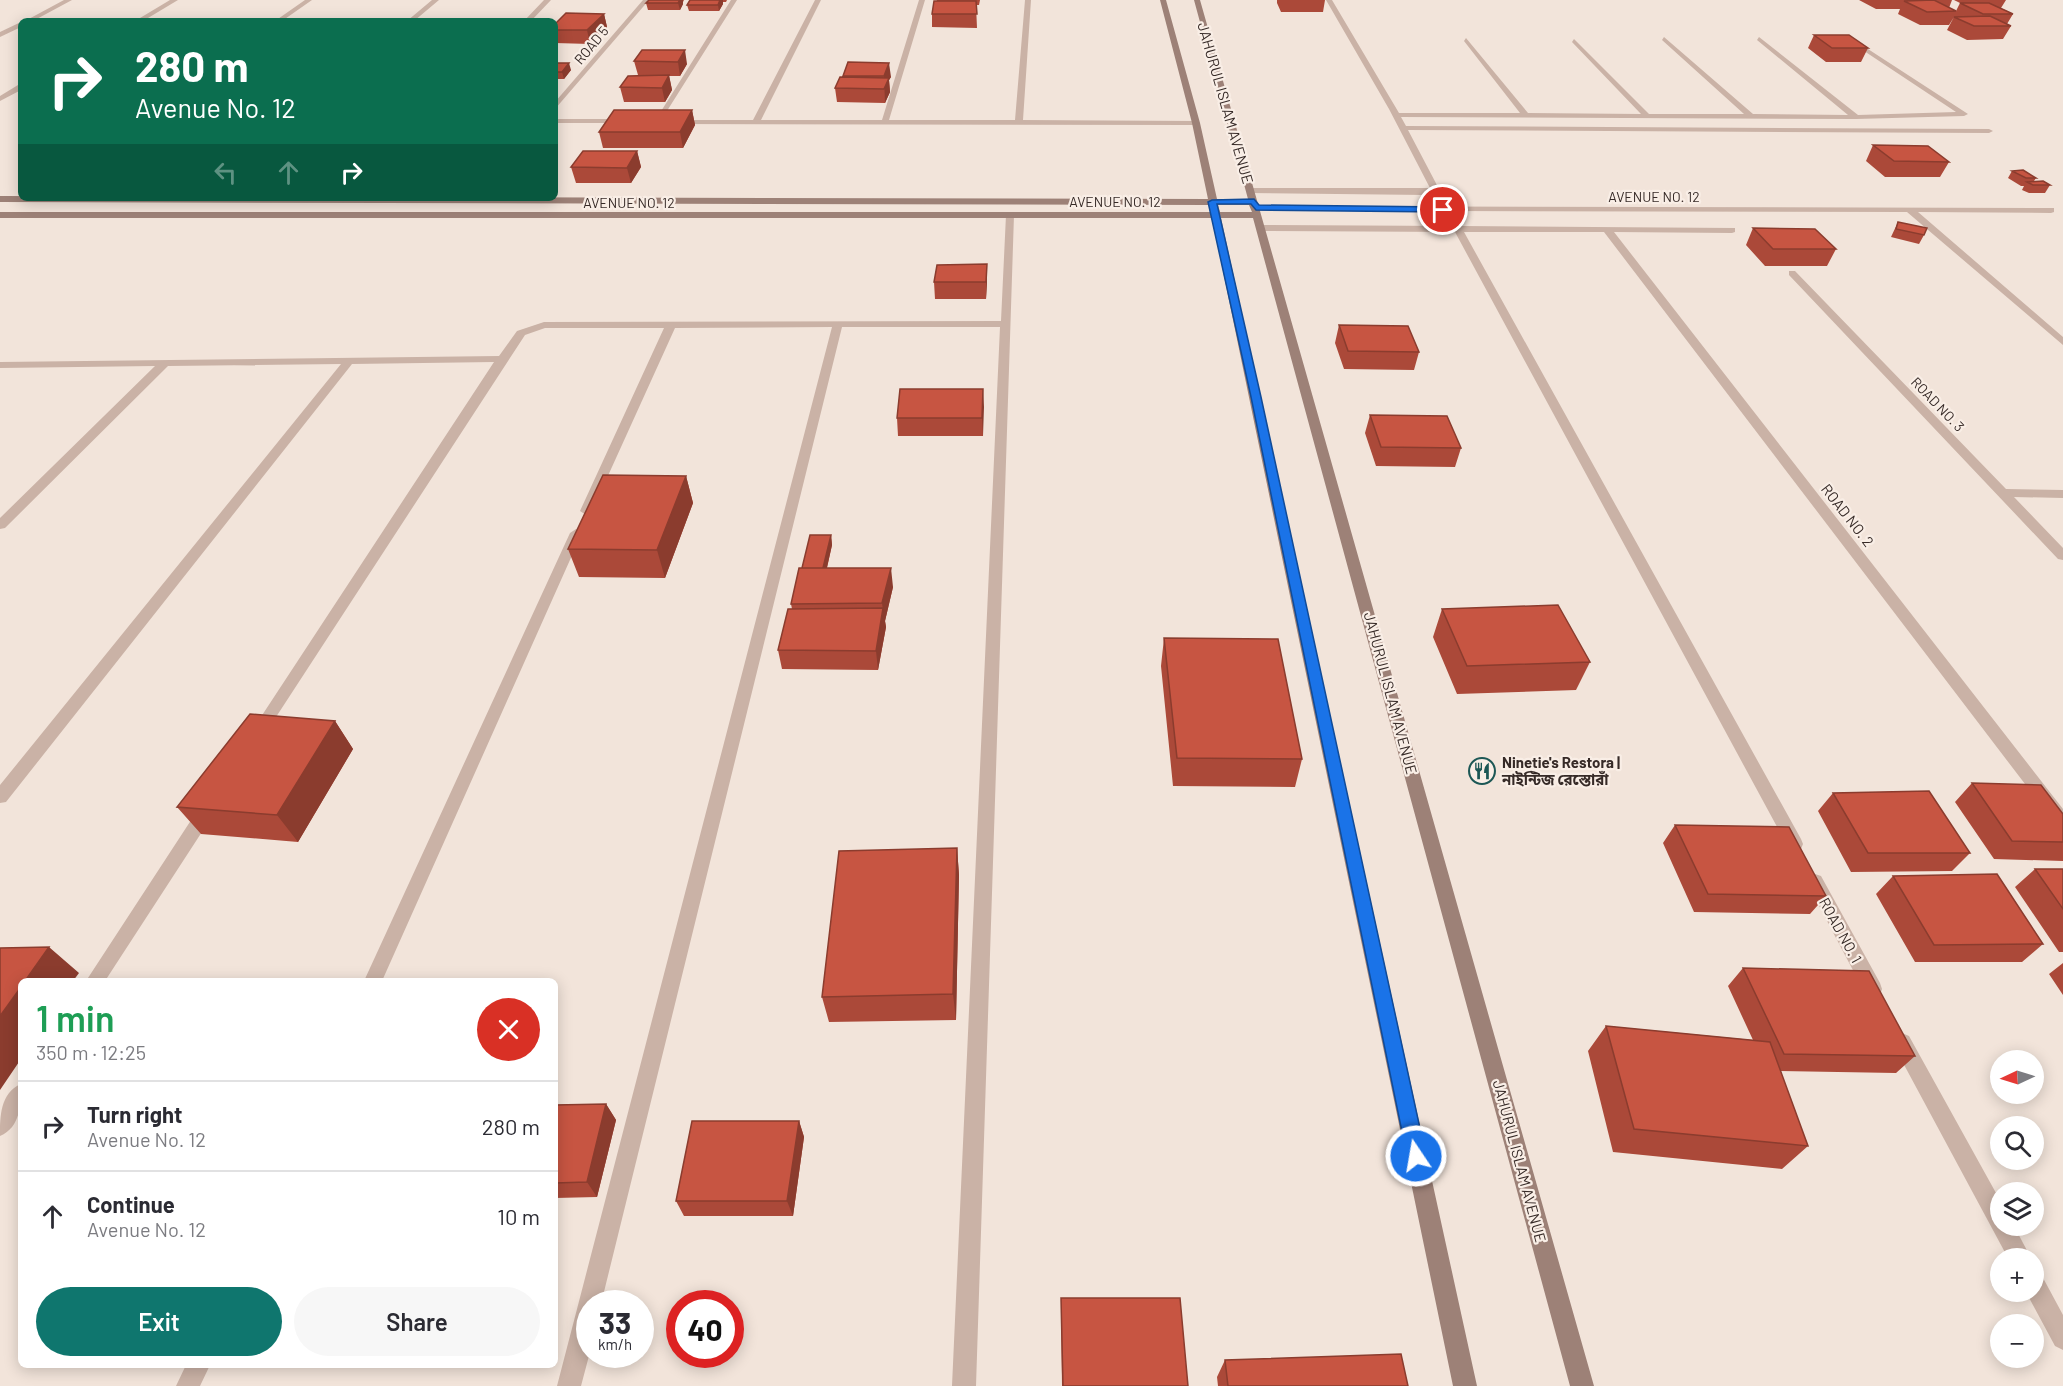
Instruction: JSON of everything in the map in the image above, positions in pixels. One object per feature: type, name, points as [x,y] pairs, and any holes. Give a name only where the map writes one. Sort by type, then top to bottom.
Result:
[{"type":"street","points":[[34,18],[69,0]]},
{"type":"street","points":[[143,18],[175,0]]},
{"type":"street","points":[[282,18],[309,0]]},
{"type":"street","points":[[414,18],[436,0]]},
{"type":"street","points":[[530,18],[548,0]]},
{"type":"street","name":"ROAD 5","points":[[558,103],[646,0]]},
{"type":"street","points":[[656,122],[734,0]]},
{"type":"street","points":[[756,122],[818,0]]},
{"type":"street","points":[[885,123],[922,0]]},
{"type":"street","points":[[1020,123],[1028,0]]},
{"type":"street","points":[[1162,0],[1196,123],[1465,1386]]},
{"type":"street","name":"JAHURUL ISLAM AVENUE","points":[[1197,0],[1582,1386]]},
{"type":"street","points":[[1256,209],[1435,189],[1396,115],[1329,0]]},
{"type":"street","points":[[0,35],[18,26]]},
{"type":"street","points":[[1664,39],[1752,117]]},
{"type":"street","points":[[1759,39],[1856,117]]},
{"type":"street","points":[[1466,40],[1525,116]]},
{"type":"street","points":[[1396,115],[1856,117],[1964,114],[1851,40]]},
{"type":"street","points":[[1574,41],[1647,116]]},
{"type":"street","points":[[0,99],[18,89]]},
{"type":"street","points":[[558,121],[634,122]]},
{"type":"street","points":[[645,122],[1196,123]]},
{"type":"street","points":[[1403,128],[1989,131]]},
{"type":"street","name":"AVENUE NO. 12","points":[[0,199],[18,199]]},
{"type":"street","name":"AVENUE NO. 12","points":[[542,201],[1256,209],[2051,210]]},
{"type":"street","name":"AVENUE NO. 12","points":[[0,215],[1011,215],[1214,208],[1256,209],[1458,229],[1732,230]]},
{"type":"street","name":"ROAD NO. 1","points":[[1443,210],[1449,213],[1458,229],[1881,1003]]},
{"type":"street","points":[[1910,210],[2063,342]]},
{"type":"street","points":[[964,1386],[1011,215]]},
{"type":"street","name":"ROAD NO. 2","points":[[1607,230],[2063,821]]},
{"type":"street","name":"ROAD NO. 3","points":[[1792,273],[2063,556]]},
{"type":"street","points":[[594,1290],[838,324]]},
{"type":"street","points":[[246,750],[520,333],[544,325],[1006,324]]},
{"type":"street","points":[[374,978],[671,325]]},
{"type":"street","points":[[0,365],[502,359]]},
{"type":"street","points":[[0,797],[350,360]]},
{"type":"street","points":[[0,525],[166,362]]},
{"type":"street","points":[[2003,493],[2063,494]]},
{"type":"street","points":[[97,978],[213,800]]},
{"type":"street","points":[[1892,1024],[1990,1205]]},
{"type":"street","points":[[0,1126],[18,1099]]},
{"type":"street","points":[[2044,1302],[2063,1338]]},
{"type":"street","points":[[569,1386],[576,1359]]},
{"type":"street","points":[[188,1386],[197,1368]]},
{"type":"building","points":[[649,0],[680,0],[678,3],[646,3]]},
{"type":"building","points":[[690,0],[720,0],[718,5],[687,5]]},
{"type":"building","points":[[1934,0],[1956,11],[1927,12],[1904,1]]},
{"type":"building","points":[[934,1],[976,1],[977,14],[932,14]]},
{"type":"building","points":[[1960,3],[1989,3],[2013,14],[1983,14]]},
{"type":"building","points":[[566,13],[604,14],[587,30],[558,30],[558,21]]},
{"type":"building","points":[[1990,16],[2011,26],[1974,26],[1954,17]]},
{"type":"building","points":[[1814,35],[1849,35],[1868,48],[1832,48]]},
{"type":"building","points":[[642,50],[685,50],[678,62],[634,61]]},
{"type":"building","points":[[848,62],[889,63],[884,76],[843,76]]},
{"type":"building","points":[[558,63],[569,63],[562,72],[558,72]]},
{"type":"building","points":[[669,75],[662,88],[620,87],[628,76]]},
{"type":"building","points":[[840,77],[889,78],[884,89],[835,88]]},
{"type":"building","points":[[614,110],[692,110],[680,132],[599,132]]},
{"type":"building","points":[[1873,145],[1928,146],[1949,162],[1894,161]]},
{"type":"building","points":[[583,151],[637,151],[627,168],[571,167]]},
{"type":"building","points":[[2023,170],[2036,178],[2026,178],[2012,171]]},
{"type":"building","points":[[2043,181],[2050,185],[2033,185],[2027,182]]},
{"type":"building","points":[[1898,222],[1927,228],[1924,235],[1896,229]]},
{"type":"building","points":[[1753,228],[1815,229],[1836,249],[1773,249]]},
{"type":"building","points":[[987,264],[986,282],[934,282],[937,265]]},
{"type":"building","points":[[1339,325],[1408,326],[1419,352],[1348,351]]},
{"type":"building","points":[[900,389],[983,389],[982,418],[897,418]]},
{"type":"building","points":[[1370,415],[1447,416],[1461,448],[1381,447]]},
{"type":"building","points":[[603,475],[686,476],[657,550],[568,549]]},
{"type":"building","points":[[810,535],[831,535],[823,568],[802,568]]},
{"type":"building","points":[[799,568],[891,568],[882,603],[791,604]]},
{"type":"building","points":[[1558,605],[1590,662],[1467,666],[1442,609]]},
{"type":"building","points":[[883,608],[876,651],[778,650],[788,609]]},
{"type":"building","points":[[1164,638],[1278,639],[1302,759],[1177,758]]},
{"type":"building","points":[[250,714],[335,721],[277,815],[177,807]]},
{"type":"building","points":[[1972,783],[2041,785],[2063,814],[2063,842],[2012,841]]},
{"type":"building","points":[[1929,791],[1970,853],[1868,853],[1833,793]]},
{"type":"building","points":[[1675,825],[1789,827],[1826,896],[1708,894]]},
{"type":"building","points":[[957,848],[953,994],[822,997],[839,851]]},
{"type":"building","points":[[2035,869],[2063,869],[2063,909]]},
{"type":"building","points":[[1997,874],[2043,944],[1934,945],[1893,876]]},
{"type":"building","points":[[49,947],[27,978],[18,978],[18,991],[0,1016],[0,948]]},
{"type":"building","points":[[1743,968],[1869,971],[1915,1056],[1784,1054]]},
{"type":"building","points":[[1606,1026],[1770,1042],[1808,1146],[1634,1129]]},
{"type":"building","points":[[606,1104],[587,1182],[558,1183],[558,1105]]},
{"type":"building","points":[[692,1121],[799,1121],[787,1201],[676,1201]]},
{"type":"building","points":[[1061,1298],[1180,1298],[1188,1386],[1063,1386]]},
{"type":"building","points":[[1401,1354],[1408,1386],[1228,1386],[1225,1360]]},
{"type":"place","name":"Ninetie's Restora | নাইন্টিজ রেস্তোরাঁ","points":[[1482,771]]},
{"type":"route","points":[[1416,1156],[1256,397],[1212,202],[1254,202],[1256,208],[1443,210]]}]
